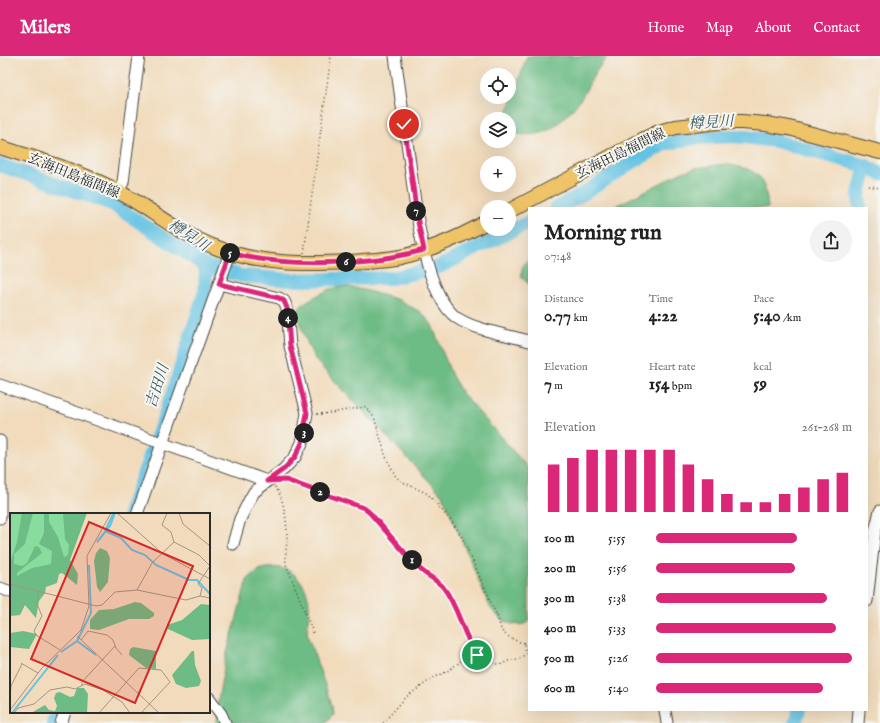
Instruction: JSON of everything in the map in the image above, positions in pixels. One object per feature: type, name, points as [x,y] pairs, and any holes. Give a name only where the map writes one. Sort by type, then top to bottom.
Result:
[{"type":"main road","name":"玄海田島福間線","points":[[516,207],[644,139],[659,132],[688,125],[720,122],[766,124],[880,152]]},
{"type":"main road","name":"玄海田島福間線","points":[[0,147],[93,180],[118,192],[192,236],[229,255],[251,259],[303,263],[381,260],[424,252],[480,226]]},
{"type":"street","points":[[118,192],[123,182],[139,56]]},
{"type":"street","points":[[395,56],[418,222],[424,252],[432,278],[442,301],[457,318],[471,325],[528,341]]},
{"type":"street","points":[[137,513],[229,255]]},
{"type":"street","points":[[220,282],[279,298],[284,301],[287,308],[290,346],[307,413],[302,443],[295,457],[284,469],[254,492],[244,508],[233,544]]},
{"type":"street","points":[[0,386],[267,481]]},
{"type":"street","points":[[0,441],[0,518]]},
{"type":"street","points":[[868,591],[874,531],[880,511]]},
{"type":"street","points":[[0,588],[10,592]]},
{"type":"street","points":[[210,699],[221,714],[225,723]]},
{"type":"street","points":[[665,711],[668,723]]},
{"type":"street","points":[[858,723],[859,711]]},
{"type":"street","points":[[61,723],[65,713]]},
{"type":"path","points":[[303,263],[331,56]]},
{"type":"path","points":[[868,186],[880,188]]},
{"type":"path","points":[[307,413],[330,414],[348,409],[365,407],[374,417],[386,457],[396,477],[428,494],[452,522],[470,553],[498,618],[502,631],[512,638],[524,644],[528,644]]},
{"type":"path","points":[[267,481],[286,480],[364,508],[422,571],[436,580],[443,587],[472,648],[477,655],[500,665],[521,658],[526,653],[524,644]]},
{"type":"path","points":[[267,481],[277,488],[281,498],[287,537],[285,554],[286,564],[314,634]]},
{"type":"path","points":[[383,723],[412,692],[433,678],[446,672],[467,657],[477,655]]},
{"type":"green space","points":[[527,56],[609,56],[598,68],[577,104],[560,122],[547,131],[529,135],[516,134],[516,112],[507,112],[511,104],[516,104],[516,88]]},
{"type":"green space","points":[[725,164],[752,171],[762,180],[767,196],[768,207],[614,207],[680,173],[695,168]]},
{"type":"green space","points":[[528,260],[528,283],[522,278],[522,267]]},
{"type":"green space","points":[[345,286],[364,290],[399,300],[422,313],[432,325],[452,376],[462,393],[528,468],[528,622],[526,623],[519,625],[508,622],[501,619],[492,610],[443,496],[316,361],[309,347],[297,314],[299,308],[307,301],[330,289]]},
{"type":"green space","points":[[265,568],[279,568],[287,570],[298,578],[308,596],[308,637],[332,705],[333,714],[325,723],[217,723],[218,699],[227,653],[247,580],[257,571]]},
{"type":"waterway","name":"樽見川","points":[[558,207],[578,197],[633,162],[665,144],[694,138],[735,136],[776,141],[866,166],[880,174]]},
{"type":"waterway","name":"樽見川","points":[[0,165],[112,204],[206,266],[242,276],[292,280],[392,278],[439,267],[528,222]]},
{"type":"waterway","name":"樽見川","points":[[866,166],[880,167]]},
{"type":"waterway","points":[[860,207],[859,194],[866,166]]},
{"type":"waterway","name":"吉田川","points":[[129,513],[169,404],[205,291],[206,266]]},
{"type":"waterway","points":[[795,723],[799,711]]},
{"type":"waterway","name":"吉田川","points":[[53,723],[57,713]]},
{"type":"route","points":[[404,124],[418,222],[424,250],[401,257],[381,260],[303,263],[251,259],[230,253],[219,284],[279,298],[284,301],[287,308],[290,346],[299,387],[307,413],[302,443],[299,451],[284,469],[267,481],[286,480],[364,508],[422,571],[436,580],[443,587],[472,648],[477,655]]}]
